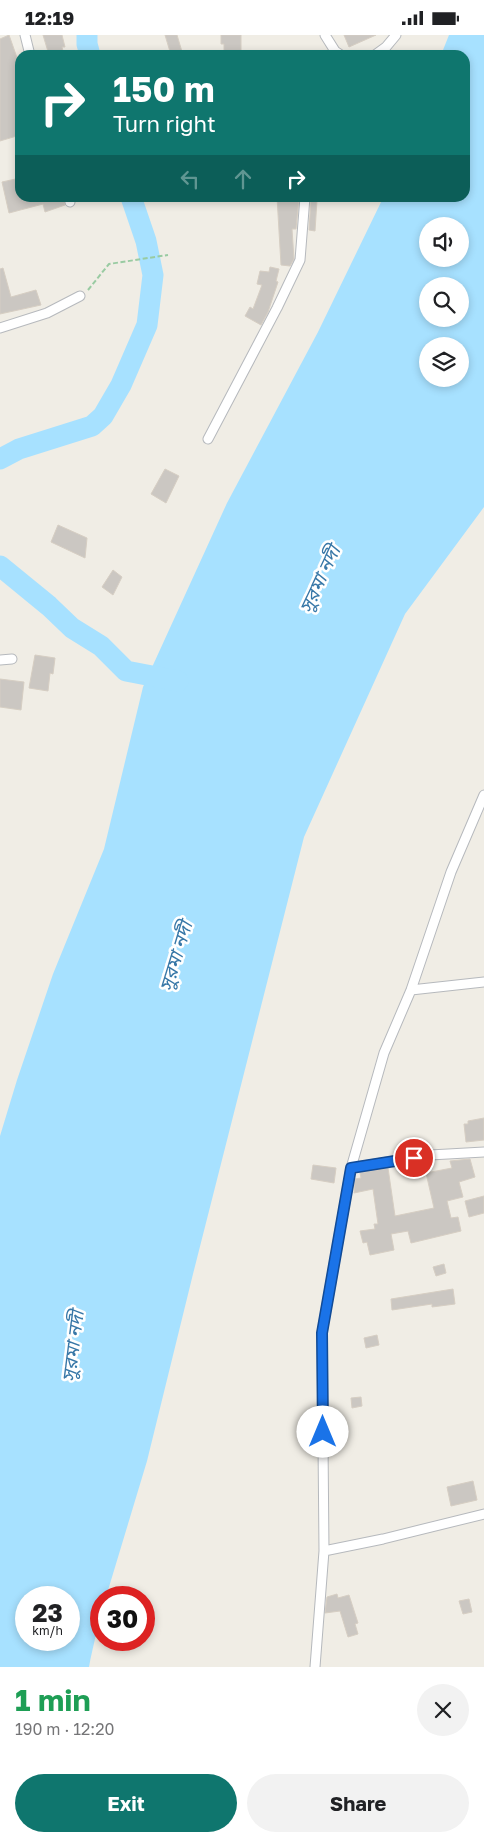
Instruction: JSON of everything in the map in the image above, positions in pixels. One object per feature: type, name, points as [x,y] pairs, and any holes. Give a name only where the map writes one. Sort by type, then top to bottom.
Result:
[{"type":"street","points":[[25,35],[29,50]]},
{"type":"street","points":[[325,35],[334,50]]},
{"type":"street","points":[[382,50],[396,35]]},
{"type":"street","points":[[208,439],[278,308],[300,260],[305,202]]},
{"type":"street","points":[[0,328],[47,313],[80,295]]},
{"type":"street","points":[[0,660],[12,659]]},
{"type":"street","points":[[315,1667],[324,1551],[322,1333],[351,1168],[384,1053],[411,990],[451,872],[484,795]]},
{"type":"street","points":[[411,990],[484,982]]},
{"type":"street","points":[[351,1168],[430,1155],[484,1152]]},
{"type":"street","points":[[324,1551],[484,1514]]},
{"type":"path","points":[[80,295],[93,286],[109,264],[168,255]]},
{"type":"water","name":"সুরমা নদী","points":[[449,35],[484,35],[484,507],[405,614],[304,837],[147,1461],[109,1586],[90,1586],[90,1651],[92,1651],[89,1667],[0,1667],[0,1136],[53,974],[104,849],[143,687],[227,503],[318,332],[381,202],[470,202],[470,50],[443,50]]},
{"type":"building","points":[[9,35],[15,52],[15,136],[0,141],[0,39]]},
{"type":"building","points":[[43,35],[62,35],[65,47],[62,47],[63,50],[48,50]]},
{"type":"building","points":[[165,35],[177,35],[182,50],[170,50]]},
{"type":"building","points":[[221,35],[241,35],[241,50],[224,50],[224,44],[221,44]]},
{"type":"building","points":[[344,35],[376,35],[349,47]]},
{"type":"building","points":[[15,179],[15,202],[64,202],[65,205],[45,212],[43,204],[9,213],[2,182]]},
{"type":"building","points":[[277,202],[299,202],[296,229],[292,229],[294,259],[290,266],[281,265]]},
{"type":"building","points":[[311,202],[317,202],[315,231],[309,230]]},
{"type":"building","points":[[270,267],[279,269],[276,281],[278,282],[268,312],[261,325],[245,316],[250,307],[253,309],[262,285],[257,284],[260,271],[269,272]]},
{"type":"building","points":[[3,268],[11,297],[36,290],[41,305],[0,314],[0,269]]},
{"type":"building","points":[[165,469],[179,476],[166,503],[151,494]]},
{"type":"building","points":[[58,525],[87,538],[85,558],[51,542]]},
{"type":"building","points":[[113,570],[122,577],[113,595],[102,587]]},
{"type":"building","points":[[35,655],[55,658],[53,674],[50,673],[48,691],[29,688]]},
{"type":"building","points":[[0,679],[24,682],[21,710],[0,707]]},
{"type":"building","points":[[484,1118],[484,1140],[466,1142],[464,1124],[468,1124],[468,1121]]},
{"type":"building","points":[[470,1159],[475,1177],[459,1182],[463,1197],[447,1201],[451,1218],[458,1217],[461,1231],[411,1243],[408,1231],[391,1234],[394,1250],[370,1255],[367,1242],[363,1243],[360,1231],[375,1229],[374,1224],[378,1224],[373,1189],[354,1193],[355,1179],[361,1178],[360,1173],[388,1168],[395,1216],[434,1208],[426,1173],[452,1168],[450,1161]]},
{"type":"building","points":[[313,1165],[336,1168],[334,1183],[311,1179]]},
{"type":"building","points":[[484,1196],[484,1213],[469,1217],[465,1201]]},
{"type":"building","points":[[444,1264],[446,1273],[436,1276],[433,1267]]},
{"type":"building","points":[[453,1289],[455,1304],[432,1307],[432,1304],[392,1310],[391,1299]]},
{"type":"building","points":[[377,1335],[379,1345],[366,1348],[364,1338]]},
{"type":"building","points":[[361,1397],[362,1406],[352,1408],[351,1398]]},
{"type":"building","points":[[473,1481],[477,1500],[451,1506],[447,1487]]},
{"type":"building","points":[[337,1594],[338,1598],[349,1595],[358,1623],[355,1624],[358,1634],[348,1637],[340,1611],[325,1613],[327,1597]]},
{"type":"building","points":[[469,1599],[472,1612],[463,1614],[459,1601]]},
{"type":"waterway","points":[[87,35],[89,50]]},
{"type":"waterway","points":[[0,459],[19,449],[92,426],[103,416],[121,385],[147,325],[153,275],[146,241],[133,202]]},
{"type":"waterway","points":[[0,566],[49,606],[72,628],[101,646],[126,671],[178,681]]},
{"type":"route","points":[[323,1432],[322,1333],[351,1168],[414,1158]]}]
